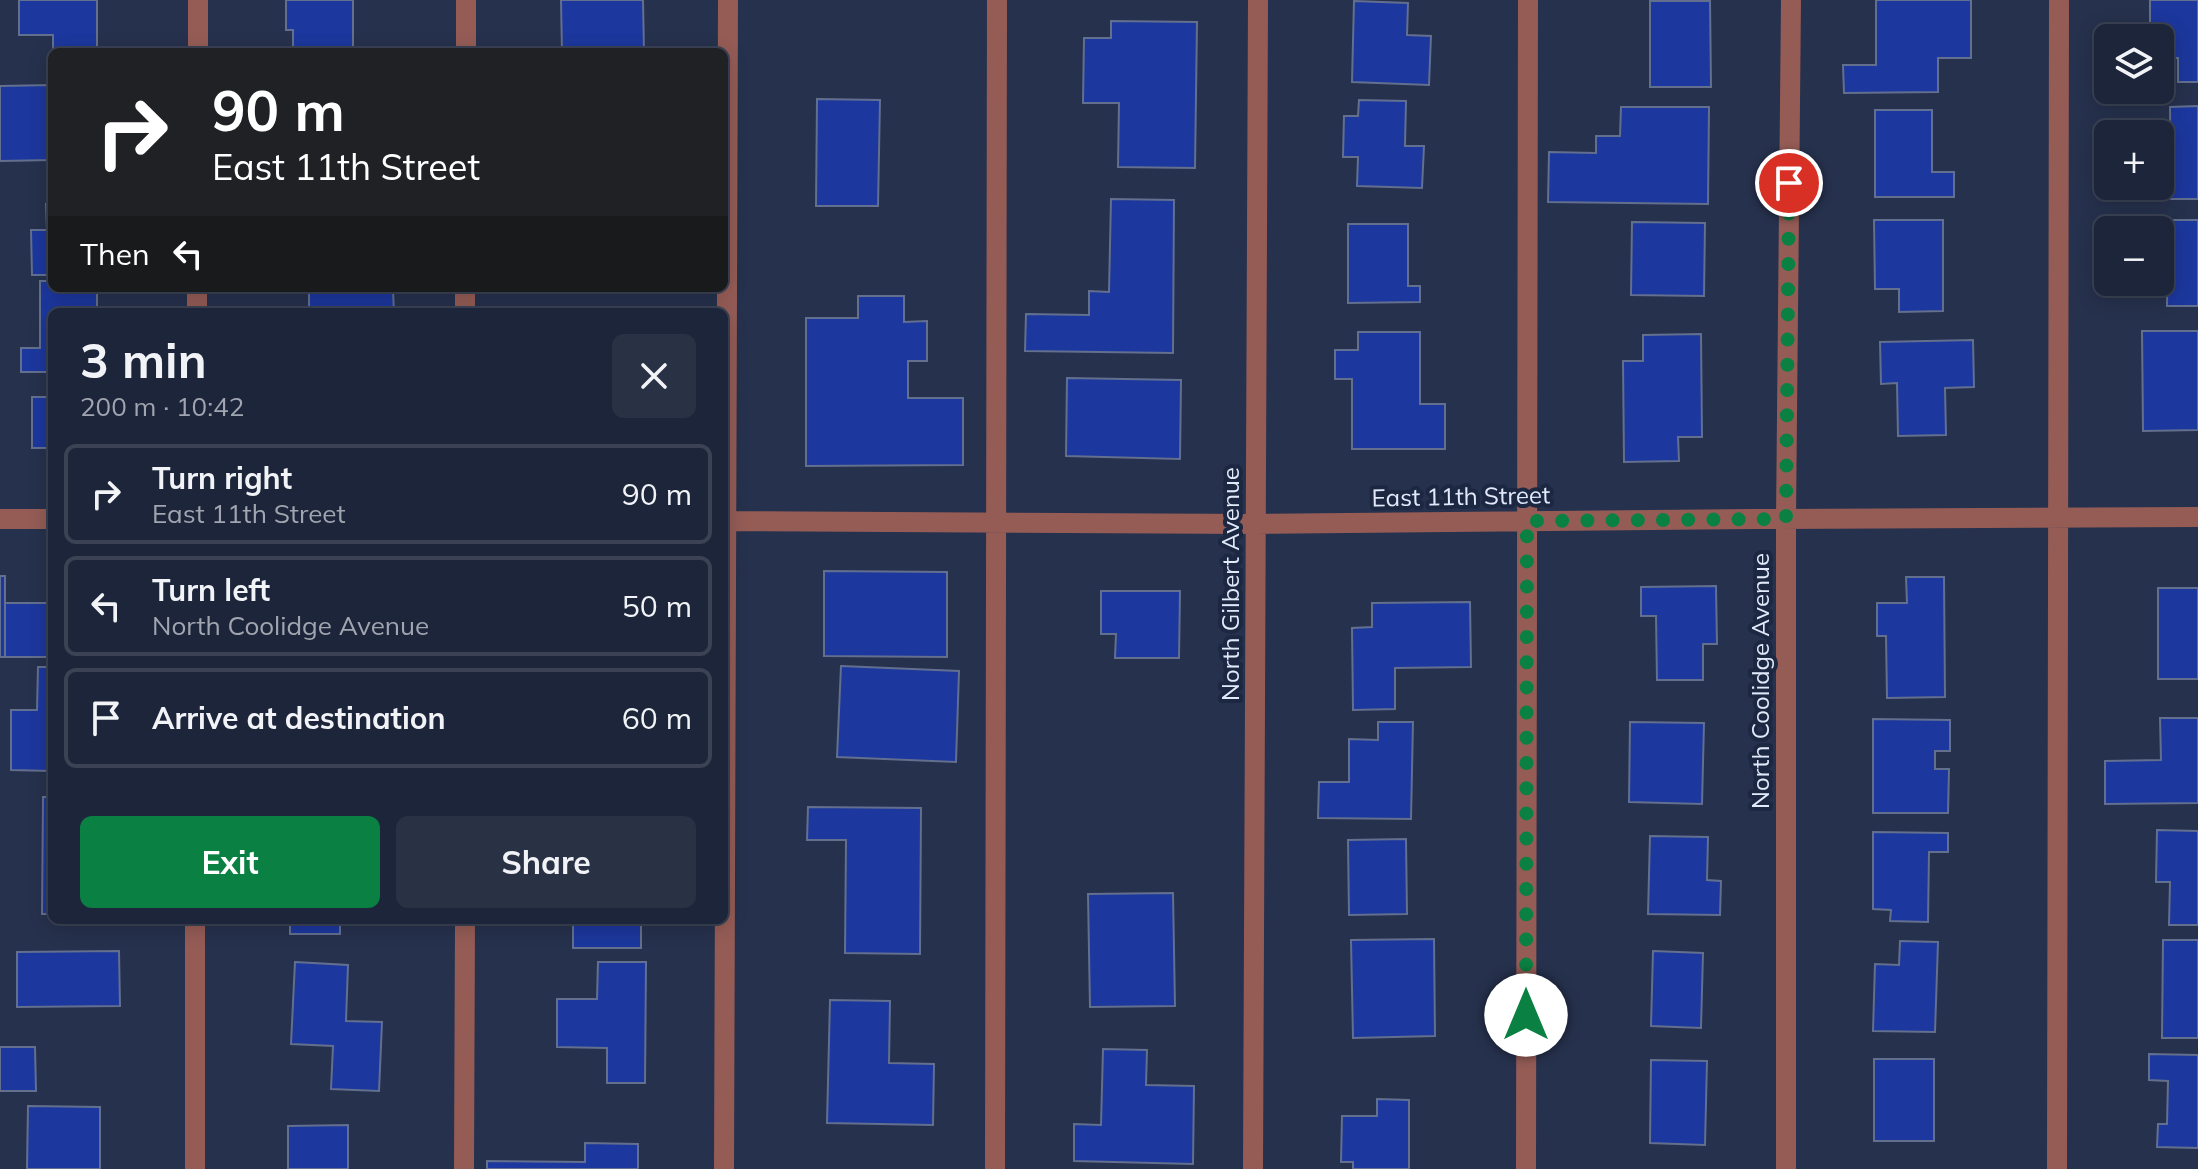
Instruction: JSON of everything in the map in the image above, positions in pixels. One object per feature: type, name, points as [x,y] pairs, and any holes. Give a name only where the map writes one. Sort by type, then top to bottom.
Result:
[{"type":"street","points":[[198,0],[198,48]]},
{"type":"street","points":[[466,0],[466,48]]},
{"type":"street","points":[[728,0],[728,48]]},
{"type":"street","points":[[995,1169],[997,0]]},
{"type":"street","name":"North Gilbert Avenue","points":[[1253,1169],[1258,0]]},
{"type":"street","points":[[1526,1169],[1528,0]]},
{"type":"street","name":"North Coolidge Avenue","points":[[1786,1169],[1786,519],[1791,0]]},
{"type":"street","points":[[2057,1169],[2059,0]]},
{"type":"street","name":"East 11th Street","points":[[728,521],[1256,524],[2198,517]]},
{"type":"street","points":[[0,519],[48,519]]},
{"type":"street","points":[[195,924],[195,1169]]},
{"type":"street","points":[[464,1169],[465,924]]},
{"type":"street","points":[[724,924],[724,1169]]},
{"type":"building","points":[[19,0],[97,0],[97,48],[53,48],[53,35],[19,35]]},
{"type":"building","points":[[286,0],[353,0],[353,48],[293,48],[293,30],[286,30]]},
{"type":"building","points":[[561,0],[643,0],[644,48],[562,48]]},
{"type":"building","points":[[1876,0],[1971,0],[1971,58],[1938,58],[1938,92],[1844,93],[1843,65],[1876,65]]},
{"type":"building","points":[[2150,0],[2198,0],[2198,82],[2178,82],[2174,24],[2150,24]]},
{"type":"building","points":[[1354,1],[1408,3],[1407,35],[1431,36],[1429,85],[1352,82]]},
{"type":"building","points":[[1650,1],[1710,1],[1711,87],[1650,87]]},
{"type":"building","points":[[1111,21],[1197,22],[1195,168],[1118,167],[1119,103],[1083,103],[1084,38],[1111,38]]},
{"type":"building","points":[[48,85],[48,160],[0,161],[0,86]]},
{"type":"building","points":[[817,99],[880,100],[878,206],[816,206]]},
{"type":"building","points":[[1359,100],[1406,101],[1405,146],[1424,146],[1422,188],[1357,186],[1358,157],[1343,157],[1344,116],[1358,116]]},
{"type":"building","points":[[2198,106],[2198,199],[2174,199],[2174,120],[2170,120],[2170,107]]},
{"type":"building","points":[[1621,107],[1709,107],[1708,204],[1548,202],[1549,152],[1596,153],[1596,136],[1620,136]]},
{"type":"building","points":[[1875,110],[1932,110],[1932,172],[1954,172],[1954,197],[1875,197]]},
{"type":"building","points":[[1111,199],[1174,200],[1173,353],[1025,351],[1026,314],[1089,315],[1089,291],[1109,292]]},
{"type":"building","points":[[48,204],[48,275],[32,275],[31,230],[47,230]]},
{"type":"building","points":[[1874,220],[1943,220],[1943,311],[1899,312],[1899,289],[1875,289]]},
{"type":"building","points":[[2174,220],[2198,220],[2198,306],[2167,306],[2167,296],[2174,296]]},
{"type":"building","points":[[1632,222],[1705,223],[1704,296],[1631,295]]},
{"type":"building","points":[[1348,224],[1408,224],[1408,286],[1420,286],[1420,302],[1348,303]]},
{"type":"building","points":[[40,281],[48,281],[48,292],[97,292],[97,308],[48,308],[48,372],[21,372],[21,348],[40,348]]},
{"type":"building","points":[[309,292],[393,292],[394,308],[309,308]]},
{"type":"building","points":[[858,296],[904,296],[904,322],[927,321],[927,361],[908,361],[908,398],[963,398],[963,465],[806,466],[806,318],[858,318]]},
{"type":"building","points":[[2142,331],[2198,331],[2198,430],[2143,431]]},
{"type":"building","points":[[1358,332],[1420,332],[1420,404],[1445,404],[1445,449],[1352,449],[1352,379],[1335,379],[1335,350],[1358,350]]},
{"type":"building","points":[[1701,334],[1702,437],[1678,437],[1679,461],[1624,462],[1623,361],[1643,361],[1643,335]]},
{"type":"building","points":[[1973,340],[1974,387],[1945,388],[1946,435],[1898,436],[1897,383],[1881,384],[1880,342]]},
{"type":"building","points":[[1067,378],[1181,380],[1180,459],[1066,456]]},
{"type":"building","points":[[32,397],[48,397],[48,448],[32,448]]},
{"type":"building","points":[[824,571],[947,572],[947,657],[824,656]]},
{"type":"building","points":[[0,576],[5,576],[5,657],[0,657]]},
{"type":"building","points":[[1906,577],[1944,577],[1945,697],[1887,698],[1886,636],[1877,636],[1877,603],[1907,603]]},
{"type":"building","points":[[1716,586],[1717,644],[1703,644],[1703,680],[1657,680],[1656,616],[1641,616],[1641,587]]},
{"type":"building","points":[[2158,588],[2198,588],[2198,679],[2158,679]]},
{"type":"building","points":[[1101,591],[1180,591],[1179,658],[1115,658],[1116,634],[1101,634]]},
{"type":"building","points":[[1470,602],[1471,667],[1395,668],[1395,709],[1353,710],[1352,628],[1372,627],[1372,603]]},
{"type":"building","points":[[5,603],[48,603],[48,657],[5,657]]},
{"type":"building","points":[[841,666],[959,671],[956,762],[837,757]]},
{"type":"building","points":[[38,667],[48,667],[48,771],[11,770],[11,710],[37,710]]},
{"type":"building","points":[[2160,718],[2198,718],[2198,803],[2105,804],[2105,761],[2161,760]]},
{"type":"building","points":[[1873,719],[1950,720],[1950,751],[1935,751],[1935,769],[1949,769],[1948,813],[1873,813]]},
{"type":"building","points":[[1378,722],[1413,722],[1411,819],[1318,818],[1319,782],[1349,782],[1349,739],[1378,740]]},
{"type":"building","points":[[1630,722],[1704,723],[1702,804],[1629,802]]},
{"type":"building","points":[[43,797],[48,797],[48,914],[42,914]]},
{"type":"building","points":[[808,807],[921,808],[920,954],[845,953],[846,840],[807,840]]},
{"type":"building","points":[[2157,830],[2198,831],[2198,925],[2169,925],[2170,882],[2156,882]]},
{"type":"building","points":[[1873,832],[1948,833],[1948,852],[1929,852],[1928,922],[1890,921],[1891,910],[1873,909]]},
{"type":"building","points":[[1650,836],[1708,837],[1707,880],[1721,881],[1720,915],[1648,914]]},
{"type":"building","points":[[1406,839],[1407,914],[1349,915],[1348,840]]},
{"type":"building","points":[[1173,893],[1175,1006],[1090,1007],[1088,894]]},
{"type":"building","points":[[290,924],[340,924],[340,934],[290,934]]},
{"type":"building","points":[[573,924],[641,924],[641,948],[573,948]]},
{"type":"building","points":[[1434,939],[1435,1036],[1353,1038],[1351,940]]},
{"type":"building","points":[[2163,940],[2198,940],[2198,1038],[2162,1038]]},
{"type":"building","points":[[1900,941],[1938,942],[1935,1032],[1873,1031],[1875,964],[1899,965]]},
{"type":"building","points":[[119,951],[120,1006],[17,1007],[17,952]]},
{"type":"building","points":[[1653,951],[1703,953],[1701,1028],[1651,1026]]},
{"type":"building","points":[[295,962],[348,965],[346,1021],[382,1022],[379,1091],[331,1089],[333,1046],[291,1044]]},
{"type":"building","points":[[598,962],[646,962],[645,1083],[607,1083],[607,1048],[557,1047],[557,999],[597,999]]},
{"type":"building","points":[[830,1000],[890,1001],[889,1063],[934,1064],[933,1125],[827,1123]]},
{"type":"building","points":[[0,1047],[35,1047],[36,1091],[0,1091]]},
{"type":"building","points":[[1103,1049],[1147,1050],[1146,1085],[1194,1086],[1193,1164],[1074,1161],[1074,1124],[1101,1125]]},
{"type":"building","points":[[2149,1054],[2198,1055],[2198,1148],[2157,1147],[2158,1124],[2167,1124],[2168,1081],[2149,1080]]},
{"type":"building","points":[[1874,1059],[1934,1059],[1934,1141],[1874,1141]]},
{"type":"building","points":[[1651,1060],[1707,1061],[1705,1145],[1650,1143]]},
{"type":"building","points":[[1377,1099],[1409,1100],[1409,1169],[1353,1169],[1353,1162],[1341,1162],[1342,1116],[1377,1116]]},
{"type":"building","points":[[28,1106],[100,1107],[100,1169],[27,1169]]},
{"type":"building","points":[[348,1125],[348,1169],[288,1169],[288,1126]]},
{"type":"building","points":[[585,1143],[638,1144],[638,1169],[487,1169],[487,1161],[585,1162]]},
{"type":"route","points":[[1526,1015],[1527,521],[1786,519],[1789,183]]}]
